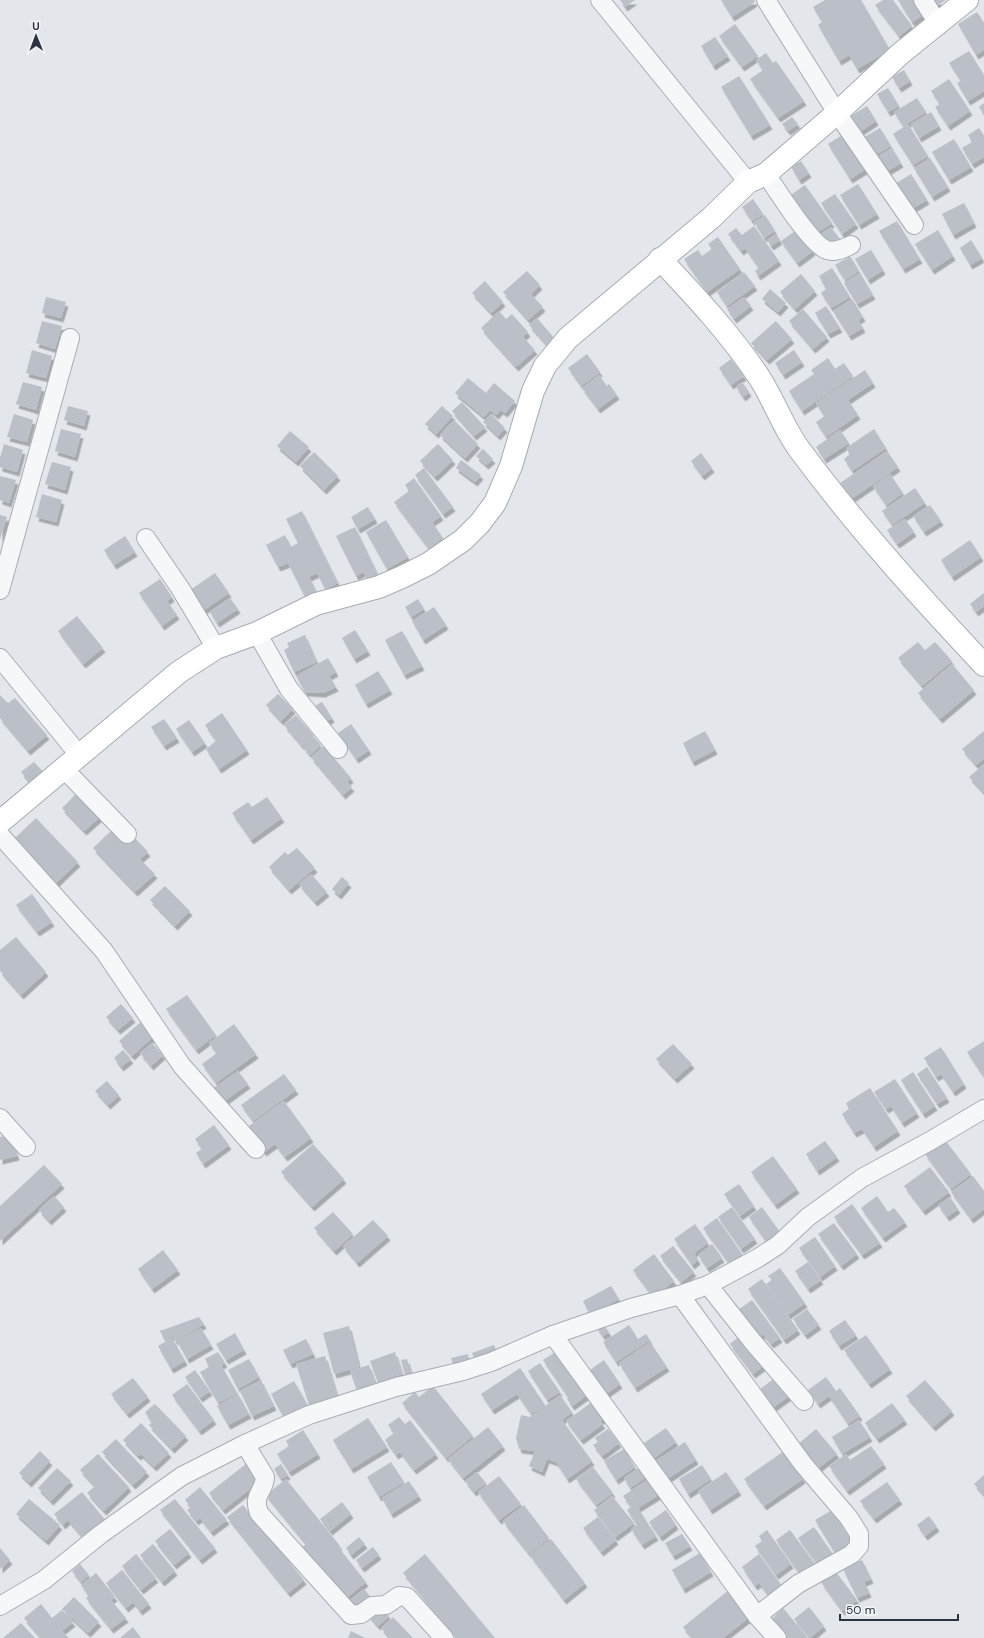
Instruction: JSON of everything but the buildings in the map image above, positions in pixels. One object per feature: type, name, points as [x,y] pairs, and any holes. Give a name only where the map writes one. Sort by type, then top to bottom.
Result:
[{"type":"street","points":[[600,0],[819,246],[828,251],[838,251],[851,245]]},
{"type":"street","points":[[766,0],[837,113],[914,225]]},
{"type":"street","points":[[923,0],[939,24]]},
{"type":"street","points":[[0,822],[179,672],[216,648],[257,633],[316,604],[379,586],[402,577],[428,564],[463,540],[480,523],[495,503],[503,487],[533,391],[545,366],[568,338],[660,259],[837,113],[900,54],[967,0]]},
{"type":"street","points":[[660,259],[745,356],[761,380],[798,447],[841,502],[942,621],[984,665]]},
{"type":"street","points":[[0,590],[70,338]]},
{"type":"street","points":[[146,538],[180,588],[216,648]]},
{"type":"street","points":[[257,633],[289,689],[338,749]]},
{"type":"street","points":[[0,658],[72,762],[127,834]]},
{"type":"street","points":[[0,835],[104,951],[182,1066],[256,1149]]},
{"type":"street","points":[[0,1606],[44,1580],[101,1534],[182,1476],[245,1444],[309,1415],[396,1387],[464,1371],[491,1362],[553,1335],[631,1308],[680,1295],[708,1285],[758,1258],[778,1245],[808,1217],[862,1178],[983,1111]]},
{"type":"street","points":[[0,1118],[26,1147]]},
{"type":"street","points":[[708,1285],[753,1342],[804,1401]]},
{"type":"street","points":[[680,1295],[803,1464],[849,1518],[859,1534],[859,1546],[852,1554],[798,1584],[757,1616]]},
{"type":"street","points":[[553,1335],[757,1616],[777,1638]]},
{"type":"street","points":[[245,1444],[265,1477],[265,1483],[258,1494],[256,1504],[260,1513],[351,1614],[361,1614],[372,1606],[386,1605],[399,1596],[407,1597],[444,1638]]}]
